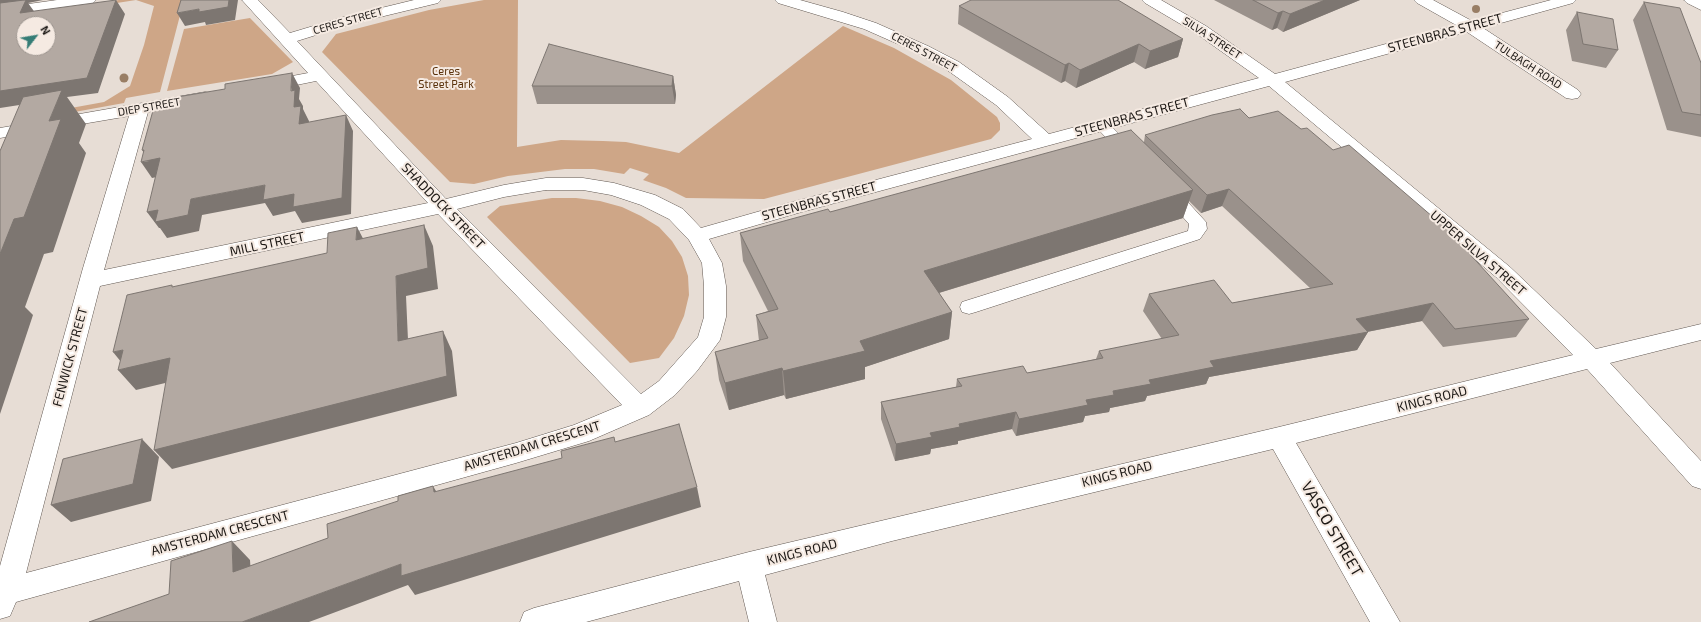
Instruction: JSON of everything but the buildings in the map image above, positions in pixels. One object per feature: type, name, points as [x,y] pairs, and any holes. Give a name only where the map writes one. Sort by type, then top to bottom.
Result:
[{"type":"street","points":[[0,13],[88,0]]},
{"type":"street","name":"SHADDOCK STREET","points":[[250,0],[442,206],[640,408]]},
{"type":"street","name":"CERES STREET","points":[[287,39],[367,15],[433,0]]},
{"type":"street","name":"CERES STREET","points":[[783,0],[838,15],[870,26],[922,49],[953,66],[1002,100],[1045,141]]},
{"type":"street","name":"SILVA STREET","points":[[1150,0],[1200,29],[1271,79]]},
{"type":"street","name":"TULBAGH ROAD","points":[[1422,0],[1469,26],[1572,94]]},
{"type":"street","name":"STEENBRAS STREET","points":[[697,236],[792,208],[1568,0]]},
{"type":"street","points":[[1692,0],[1701,5]]},
{"type":"street","points":[[249,89],[321,75]]},
{"type":"street","name":"UPPER SILVA STREET","points":[[1271,79],[1504,272],[1592,359],[1701,478]]},
{"type":"street","name":"DIEP STREET","points":[[0,133],[219,94]]},
{"type":"street","name":"FENWICK STREET","points":[[3,599],[140,108]]},
{"type":"street","name":"AMSTERDAM CRESCENT","points":[[3,599],[580,434],[640,408],[667,388],[689,365],[709,340],[715,317],[715,286],[712,263],[697,236],[676,214],[648,200],[614,189],[583,184],[546,184],[504,191],[442,206]]},
{"type":"street","name":"MILL STREET","points":[[91,280],[410,214],[442,206]]},
{"type":"street","name":"KINGS ROAD","points":[[534,622],[748,565],[1131,471],[1279,437],[1701,332]]},
{"type":"street","name":"VASCO STREET","points":[[1279,437],[1386,622]]},
{"type":"street","points":[[748,565],[762,622]]},
{"type":"lane","points":[[969,307],[1188,238],[1198,229],[1197,222],[1193,216],[1102,125]]},
{"type":"green space","points":[[119,0],[136,0],[91,7],[91,5]]},
{"type":"green space","points":[[136,0],[184,0],[160,92],[126,98],[124,103],[58,115],[60,110],[104,102],[130,86],[144,45],[154,6]]},
{"type":"green space","name":"Ceres Street Park","points":[[484,0],[518,0],[517,147],[561,140],[603,141],[626,142],[679,153],[843,26],[894,48],[951,80],[997,117],[1000,123],[1000,130],[991,139],[764,199],[686,198],[666,188],[643,180],[649,174],[630,168],[624,174],[594,169],[565,169],[508,176],[474,184],[450,182],[322,52],[336,34],[429,10]]},
{"type":"green space","points":[[250,18],[293,62],[272,74],[167,91],[184,29]]},
{"type":"green space","points":[[552,198],[576,198],[600,201],[622,207],[659,227],[672,241],[682,257],[688,276],[689,295],[684,316],[674,338],[659,358],[630,363],[487,217],[500,206]]}]
